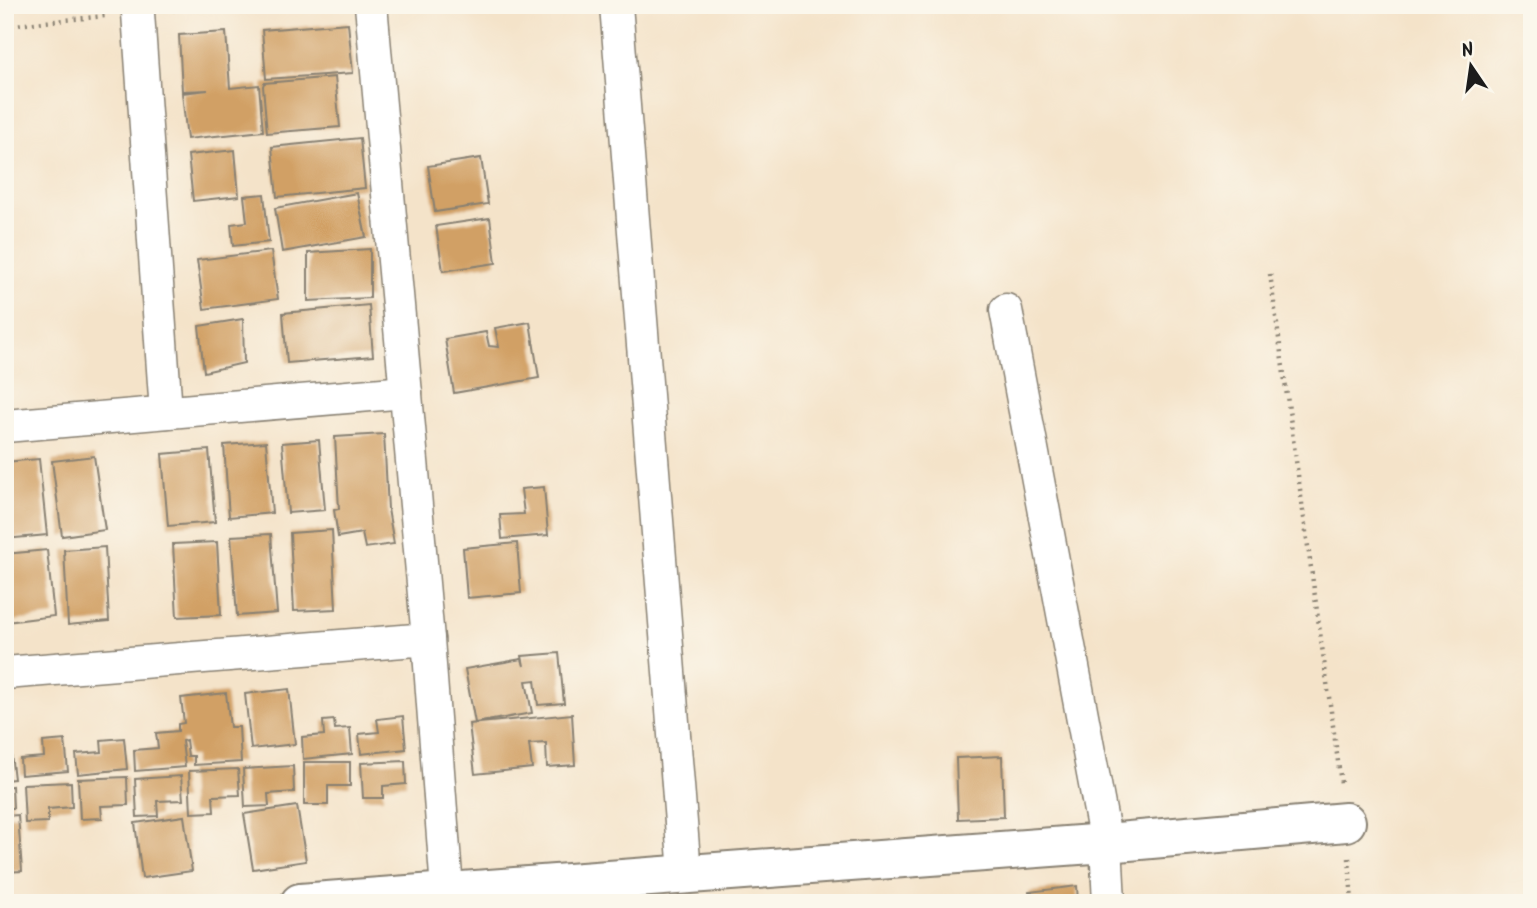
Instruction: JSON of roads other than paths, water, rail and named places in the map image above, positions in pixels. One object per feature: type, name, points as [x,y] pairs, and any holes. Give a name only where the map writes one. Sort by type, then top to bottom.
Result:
[{"type":"street","points":[[371,5],[428,639],[447,897]]},
{"type":"street","points":[[616,5],[685,873]]},
{"type":"street","points":[[138,13],[166,412]]},
{"type":"street","points":[[1006,310],[1106,843],[1109,903]]},
{"type":"street","points":[[5,426],[406,392]]},
{"type":"street","points":[[5,673],[428,639]]},
{"type":"street","points":[[300,903],[447,897],[685,873],[1106,843],[1346,822]]}]
